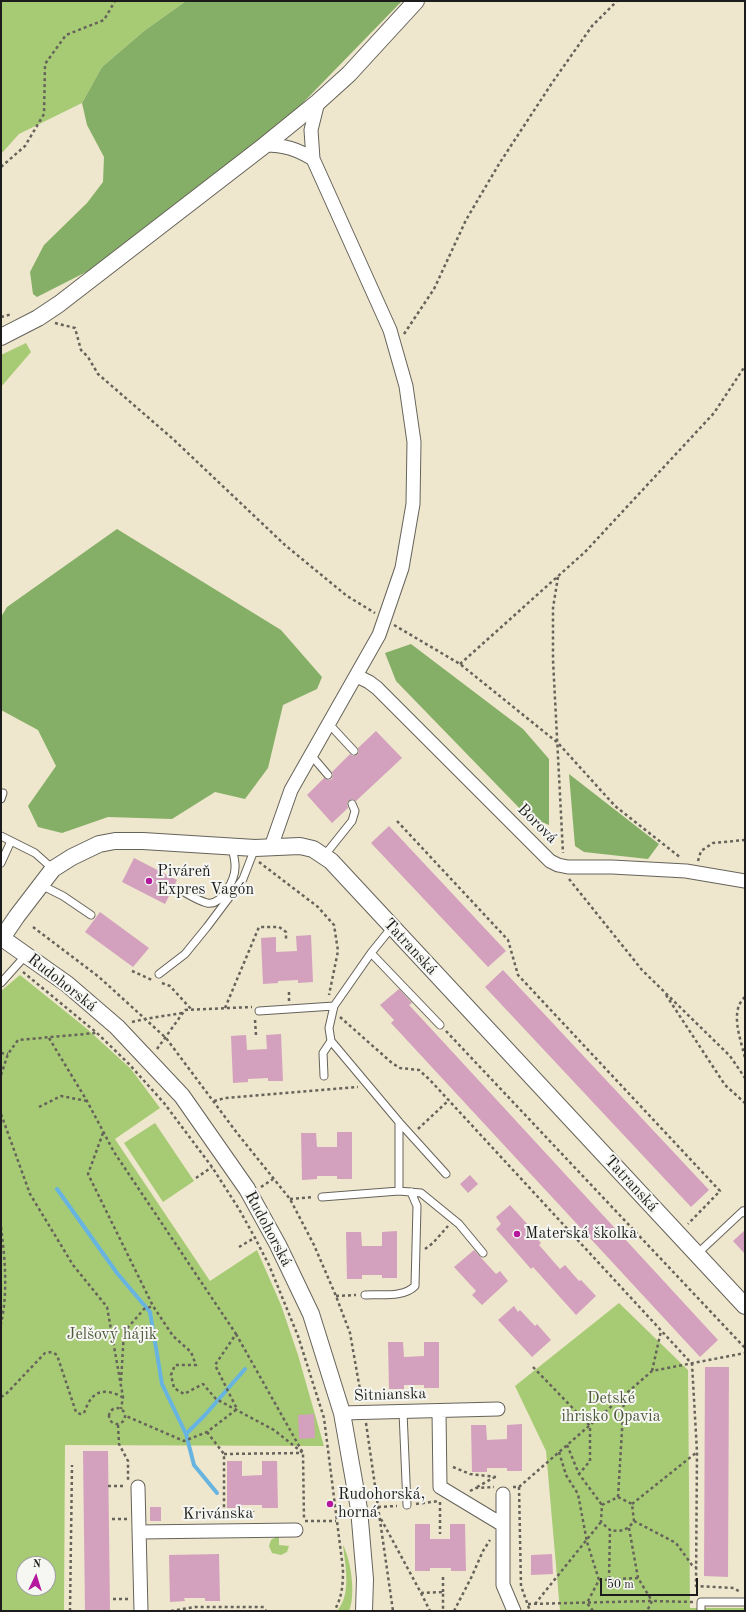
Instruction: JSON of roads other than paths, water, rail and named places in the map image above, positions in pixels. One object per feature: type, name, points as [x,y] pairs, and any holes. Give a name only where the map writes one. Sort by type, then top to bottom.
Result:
[{"type":"street","points":[[1,337],[38,318],[59,304],[265,145],[318,102],[349,74],[416,1]]},
{"type":"street","points":[[271,847],[291,790],[379,635],[402,568],[413,504],[413,435],[406,386],[390,330],[313,159],[311,130],[318,102]]},
{"type":"street","points":[[265,145],[291,147],[313,159]]},
{"type":"street","name":"Borová","points":[[357,676],[377,688],[542,853],[558,865],[568,867],[612,867],[699,873],[745,881]]},
{"type":"street","name":"Tatranská","points":[[2,938],[17,916],[54,869],[72,857],[98,844],[115,841],[143,841],[232,846],[253,852],[271,847],[300,846],[313,849],[331,861],[745,1306]]},
{"type":"street","name":"Rudohorská","points":[[2,938],[27,954],[67,984],[117,1027],[182,1096],[248,1189],[278,1244],[311,1314],[342,1413],[359,1509],[365,1579],[364,1611]]},
{"type":"street","name":"Sitnianska","points":[[342,1413],[498,1409]]},
{"type":"street","name":"Sitnianska","points":[[439,1411],[440,1487],[503,1530]]},
{"type":"street","points":[[138,1487],[141,1611]]},
{"type":"street","points":[[503,1489],[503,1585],[514,1611]]},
{"type":"street","name":"Krivánska","points":[[139,1532],[224,1531],[300,1526]]},
{"type":"lane","points":[[329,724],[354,751]]},
{"type":"lane","points":[[311,755],[328,775]]},
{"type":"lane","points":[[1,792],[3,793],[1,799]]},
{"type":"lane","points":[[324,856],[352,821],[355,811],[352,804]]},
{"type":"lane","points":[[1,836],[35,853],[54,869]]},
{"type":"lane","points":[[1,863],[11,841]]},
{"type":"lane","points":[[184,892],[206,903],[215,903],[220,900],[235,876],[236,865],[232,846]]},
{"type":"lane","points":[[159,974],[184,954],[207,928],[243,879],[253,852]]},
{"type":"lane","points":[[41,886],[63,896],[91,915]]},
{"type":"lane","points":[[392,927],[371,953],[334,1006],[329,1028],[331,1042],[368,1087],[446,1174]]},
{"type":"lane","points":[[371,953],[440,1025]]},
{"type":"lane","points":[[1,983],[27,954]]},
{"type":"lane","points":[[259,1011],[334,1006]]},
{"type":"lane","points":[[324,1076],[323,1053],[331,1042]]},
{"type":"lane","points":[[399,1122],[399,1191]]},
{"type":"lane","points":[[322,1196],[399,1191],[421,1193],[459,1224],[484,1253]]},
{"type":"lane","points":[[365,1295],[409,1292],[414,1286],[417,1206],[411,1192]]},
{"type":"lane","points":[[697,1254],[743,1211],[745,1213]]},
{"type":"lane","points":[[403,1412],[407,1505]]},
{"type":"lane","points":[[701,1611],[701,1602],[745,1602]]},
{"type":"waterway","points":[[57,1189],[117,1273],[150,1312],[162,1384],[186,1434]]},
{"type":"waterway","points":[[217,1493],[194,1465],[186,1434],[205,1415],[245,1369]]},
{"type":"place","name":"Piváreň Expres Vagón","points":[[149,881]]},
{"type":"place","name":"Materská školka","points":[[517,1234]]},
{"type":"place","name":"Rudohorská, horná","points":[[330,1504]]},
{"type":"park label","name":"Jelšový hájik","points":[[112,1335]]},
{"type":"park label","name":"Detské ihrisko Opavia","points":[[611,1408]]}]
